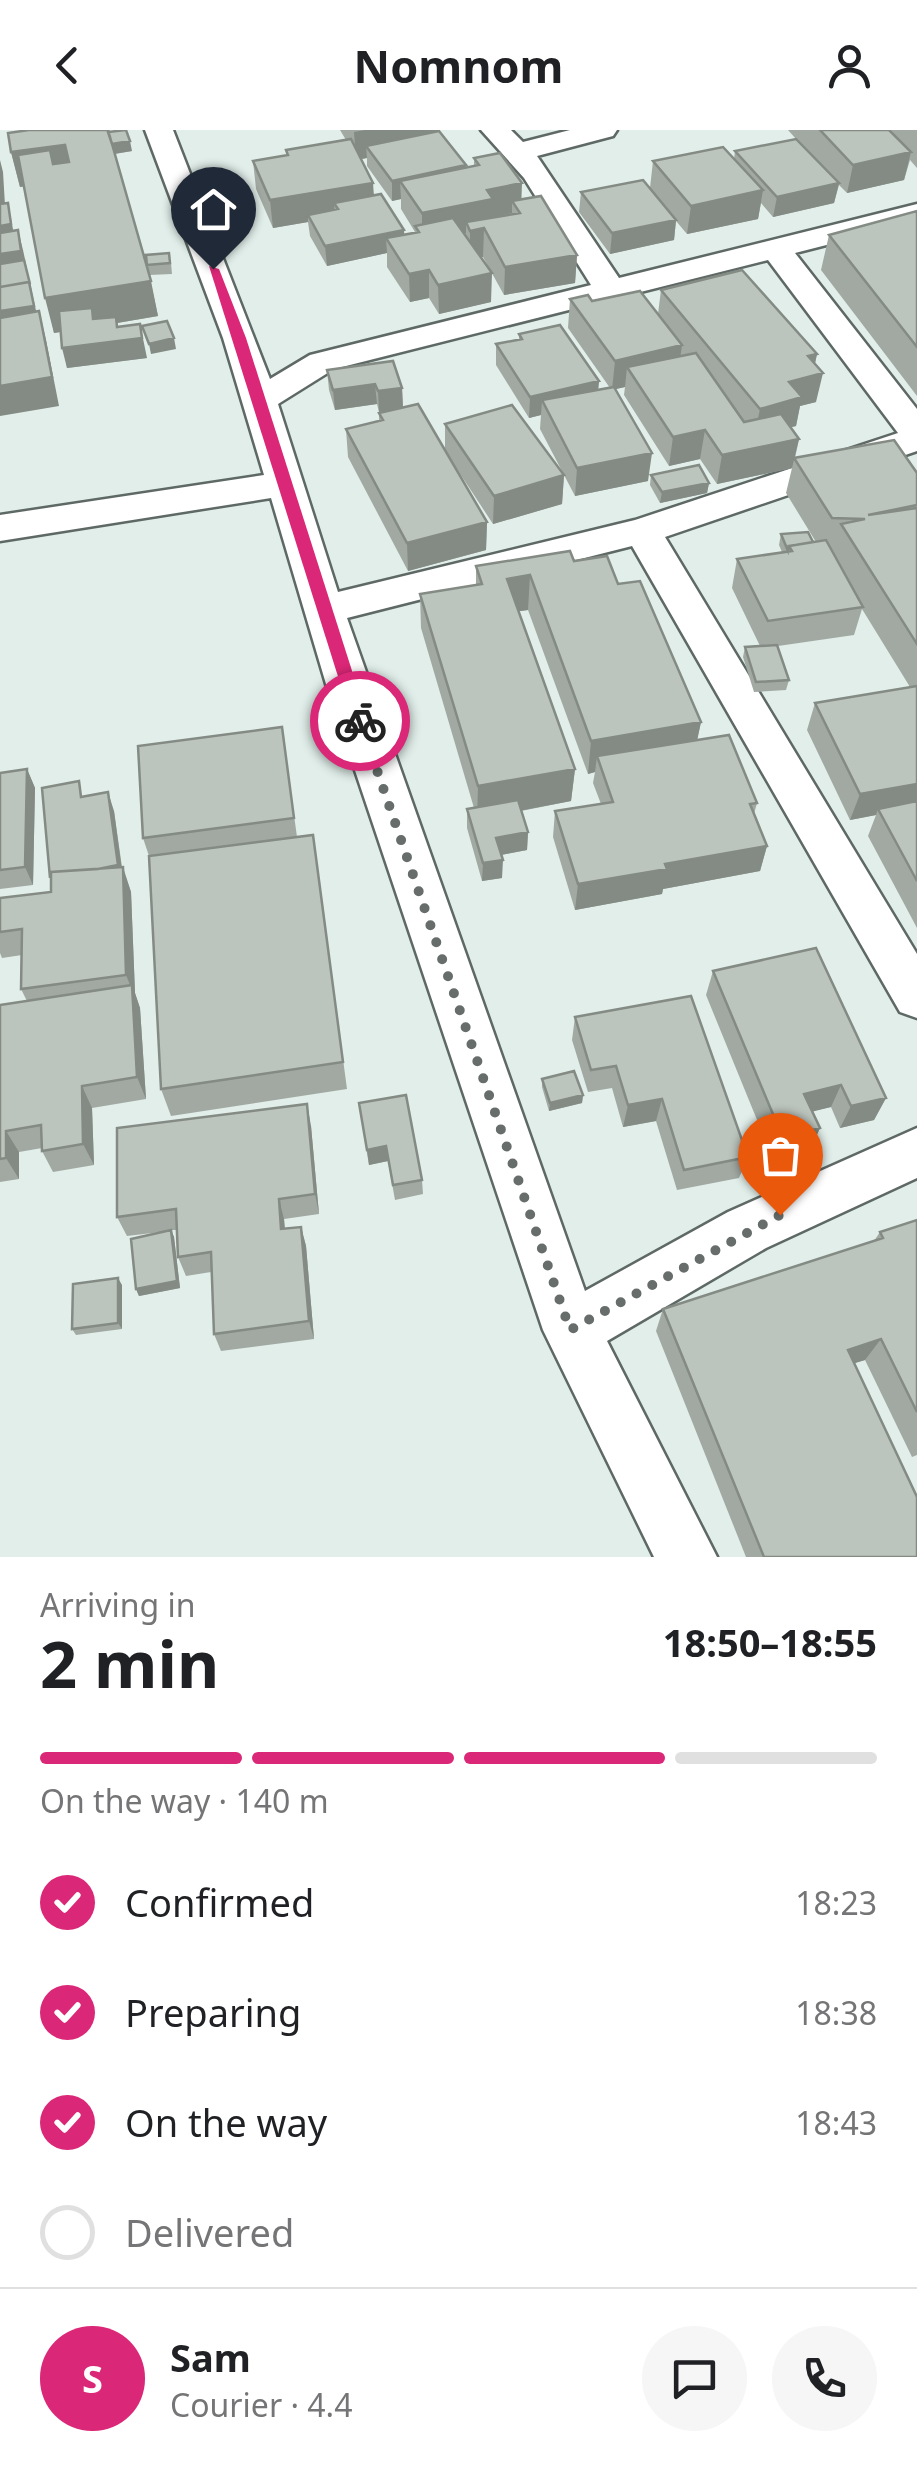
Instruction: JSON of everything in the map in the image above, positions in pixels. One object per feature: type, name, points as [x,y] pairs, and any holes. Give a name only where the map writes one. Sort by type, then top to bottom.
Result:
[{"type":"street","points":[[159,130],[240,338],[324,610],[570,1330],[686,1557]]},
{"type":"street","points":[[506,141],[603,130]]},
{"type":"street","points":[[506,141],[536,173],[611,290]]},
{"type":"street","points":[[259,400],[322,362],[917,214]]},
{"type":"street","points":[[324,610],[642,531],[917,436],[776,249]]},
{"type":"street","points":[[0,528],[285,484]]},
{"type":"street","points":[[642,531],[917,997]]},
{"type":"street","points":[[570,1330],[747,1230],[917,1152]]},
{"type":"building","points":[[108,130],[151,281],[45,298],[18,155],[50,150],[53,164],[69,162],[65,145],[11,152],[8,133]]},
{"type":"building","points":[[126,130],[130,141],[112,144],[108,132]]},
{"type":"building","points":[[820,130],[889,130],[911,152],[853,165]]},
{"type":"building","points":[[439,131],[466,165],[392,181],[366,146]]},
{"type":"building","points":[[351,139],[373,183],[270,200],[253,161],[288,155],[286,150]]},
{"type":"building","points":[[796,139],[839,183],[777,197],[735,151]]},
{"type":"building","points":[[723,147],[763,190],[691,206],[653,161]]},
{"type":"building","points":[[500,153],[522,183],[487,190],[493,199],[422,213],[400,181],[479,165],[474,158]]},
{"type":"building","points":[[643,180],[676,220],[612,233],[581,192]]},
{"type":"building","points":[[239,192],[250,200],[235,206],[224,198]]},
{"type":"building","points":[[381,194],[404,230],[325,246],[308,215],[338,209],[334,203]]},
{"type":"building","points":[[541,196],[577,255],[505,267],[484,228],[470,231],[466,222],[520,213],[512,201]]},
{"type":"building","points":[[8,203],[11,224],[0,226],[0,204]]},
{"type":"building","points":[[917,211],[917,347],[829,235]]},
{"type":"building","points":[[453,218],[492,273],[438,285],[429,270],[409,274],[386,238],[419,232],[415,226]]},
{"type":"building","points":[[18,230],[21,251],[0,254],[0,233]]},
{"type":"building","points":[[169,253],[170,263],[147,265],[146,255]]},
{"type":"building","points":[[24,260],[30,284],[0,287],[0,264]]},
{"type":"building","points":[[742,270],[817,354],[808,356],[823,373],[789,382],[802,397],[760,409],[661,290]]},
{"type":"building","points":[[29,282],[34,306],[0,311],[0,287]]},
{"type":"building","points":[[640,291],[682,345],[615,361],[570,299],[588,295],[592,301]]},
{"type":"building","points":[[92,308],[93,319],[116,317],[117,327],[140,324],[142,338],[62,348],[59,311]]},
{"type":"building","points":[[39,311],[52,377],[0,386],[0,318]]},
{"type":"building","points":[[167,321],[174,338],[149,344],[142,326]]},
{"type":"building","points":[[560,325],[599,381],[530,397],[496,344],[522,339],[519,334]]},
{"type":"building","points":[[696,353],[744,422],[781,414],[799,439],[722,455],[705,430],[673,437],[627,367]]},
{"type":"building","points":[[393,361],[402,388],[378,391],[375,384],[333,390],[327,370]]},
{"type":"building","points":[[614,387],[652,453],[577,468],[542,400]]},
{"type":"building","points":[[418,404],[487,522],[407,543],[346,429],[383,420],[379,413]]},
{"type":"building","points":[[512,405],[564,475],[494,496],[445,424]]},
{"type":"building","points":[[894,440],[917,473],[917,505],[868,515],[917,508],[917,644],[841,524],[865,519],[832,518],[794,458]]},
{"type":"building","points":[[699,465],[709,483],[662,492],[651,475]]},
{"type":"building","points":[[808,532],[813,542],[789,546],[788,551],[781,534]]},
{"type":"building","points":[[826,540],[863,607],[768,621],[737,559],[792,551],[789,546]]},
{"type":"building","points":[[570,551],[574,561],[607,556],[618,584],[640,581],[701,722],[591,741],[530,575],[507,579],[575,769],[478,786],[420,594],[482,584],[476,566]]},
{"type":"building","points":[[777,645],[789,680],[756,682],[745,647]]},
{"type":"building","points":[[917,686],[917,784],[860,794],[815,703]]},
{"type":"building","points":[[282,727],[294,818],[143,838],[138,746]]},
{"type":"building","points":[[729,735],[757,803],[750,804],[767,846],[578,884],[555,811],[613,802],[597,756]]},
{"type":"building","points":[[27,769],[25,867],[0,870],[0,773]]},
{"type":"building","points":[[79,781],[81,797],[108,792],[118,865],[51,872],[50,878],[42,788]]},
{"type":"building","points":[[518,800],[528,832],[496,838],[503,860],[483,863],[467,809]]},
{"type":"building","points":[[917,801],[917,881],[878,809]]},
{"type":"building","points":[[313,835],[343,1062],[161,1089],[149,856]]},
{"type":"building","points":[[123,867],[126,975],[21,989],[22,929],[0,932],[0,898],[51,892],[51,872]]},
{"type":"building","points":[[816,948],[886,1098],[851,1106],[841,1085],[804,1094],[820,1128],[783,1138],[713,971]]},
{"type":"building","points":[[132,985],[137,1077],[82,1086],[83,1144],[42,1151],[41,1125],[6,1131],[6,1158],[0,1159],[0,1005]]},
{"type":"building","points":[[691,996],[748,1157],[684,1170],[662,1099],[628,1105],[616,1066],[591,1070],[575,1017]]},
{"type":"building","points":[[574,1071],[583,1095],[550,1103],[542,1079]]},
{"type":"building","points":[[406,1095],[422,1180],[393,1185],[386,1146],[367,1150],[359,1103]]},
{"type":"building","points":[[307,1104],[315,1194],[279,1199],[281,1229],[301,1227],[309,1321],[214,1334],[211,1252],[178,1257],[176,1209],[117,1217],[117,1128]]},
{"type":"building","points":[[917,1220],[917,1412],[881,1339],[848,1350],[917,1497],[917,1557],[764,1557],[663,1309],[883,1238],[880,1232]]},
{"type":"building","points":[[171,1230],[177,1281],[136,1289],[131,1239]]},
{"type":"building","points":[[118,1278],[118,1323],[72,1329],[73,1284]]},
{"type":"way so far","points":[[360,721],[570,1330],[780,1215]]},
{"type":"route","points":[[213,269],[240,338],[360,721]]}]
